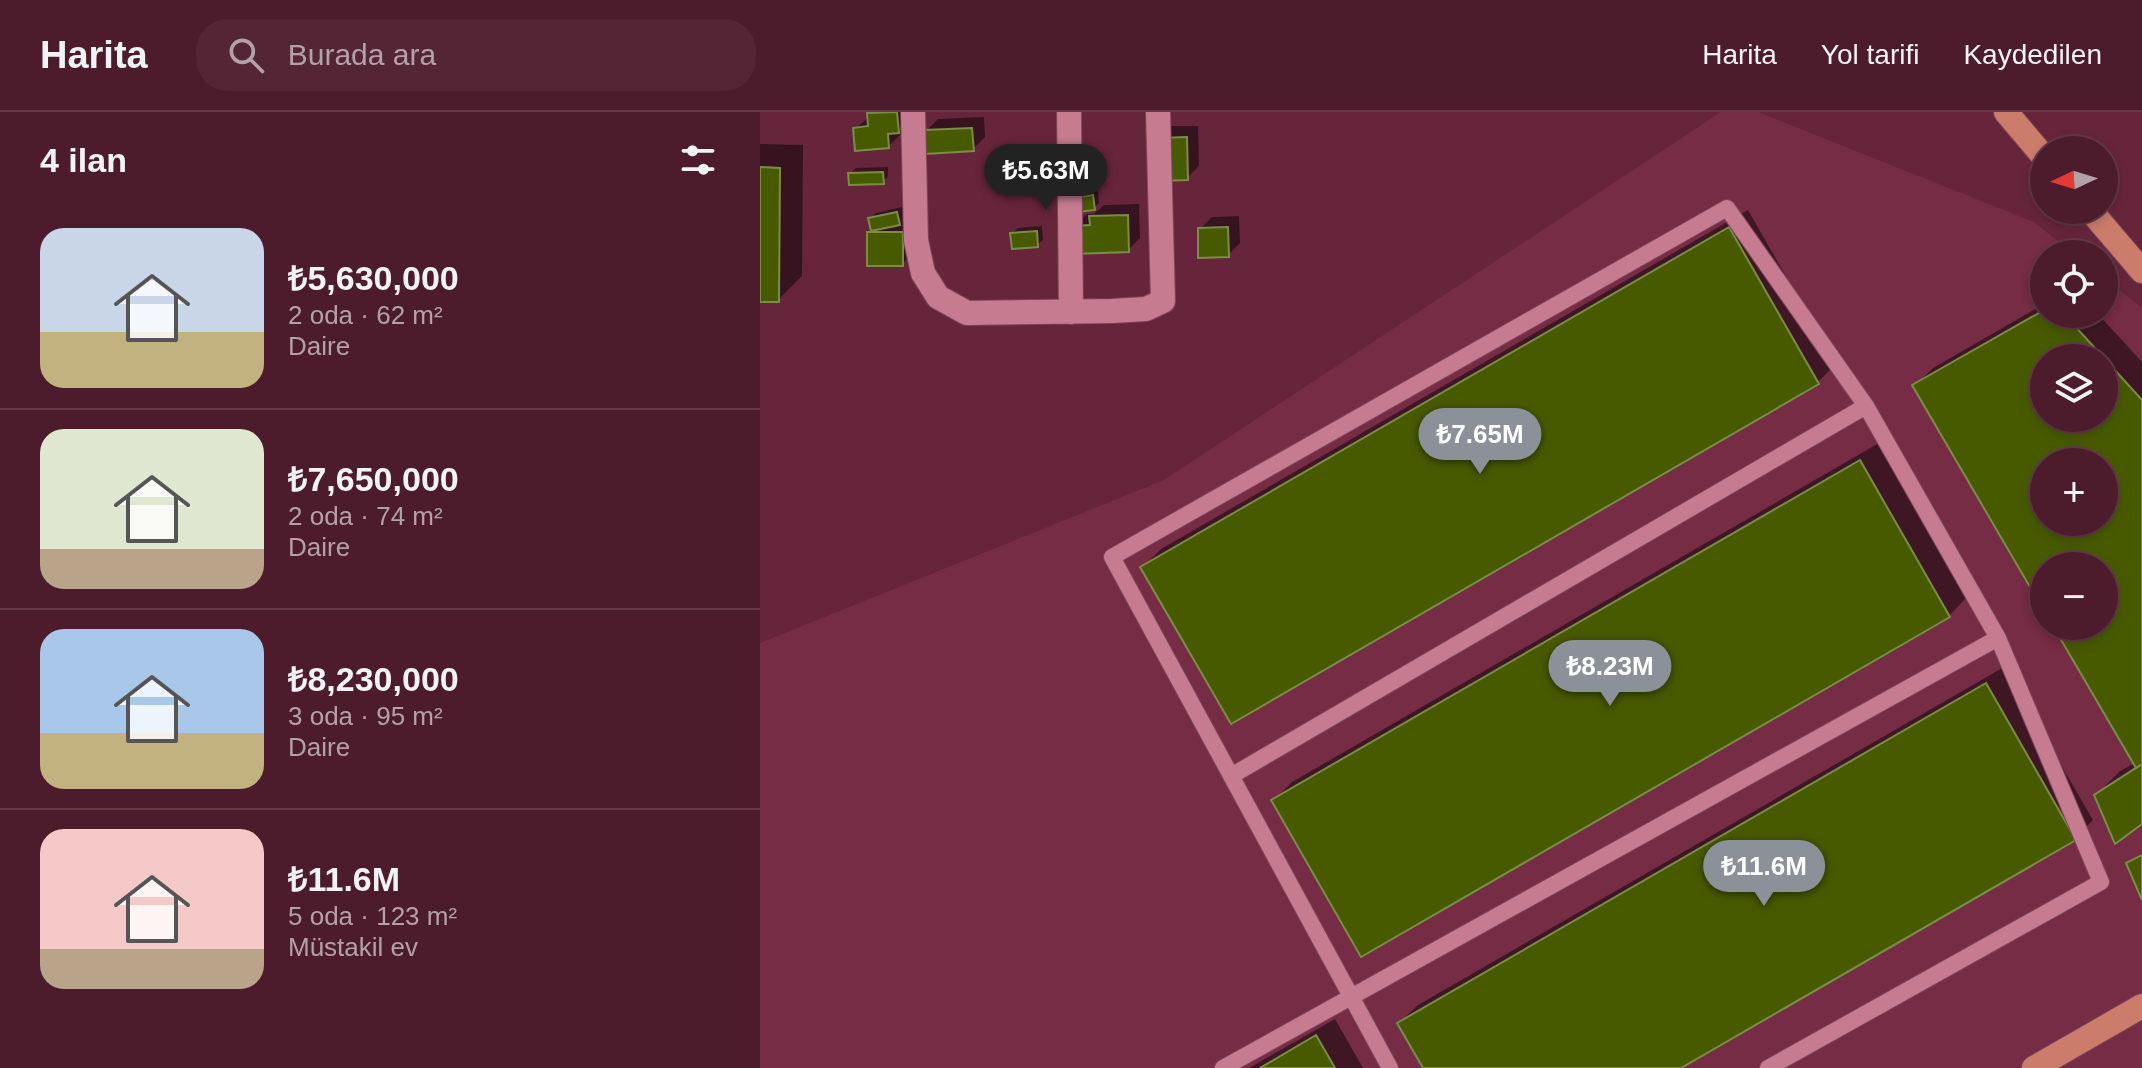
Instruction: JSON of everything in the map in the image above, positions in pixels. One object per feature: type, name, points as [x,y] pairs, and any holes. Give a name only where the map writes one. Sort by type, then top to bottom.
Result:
[{"type":"main road","points":[[2006,112],[2030,140]]},
{"type":"main road","points":[[2102,224],[2142,271]]},
{"type":"main road","points":[[2034,1068],[2142,1006]]},
{"type":"street","points":[[913,112],[916,240],[923,273],[938,297],[967,313],[1146,309],[1163,301],[1158,112]]},
{"type":"street","points":[[1069,112],[1071,312]]},
{"type":"lane","points":[[1390,1068],[1112,557],[1727,208],[1866,406],[1998,638],[2101,882],[1768,1068]]},
{"type":"lane","points":[[1231,776],[1866,406]]},
{"type":"lane","points":[[1223,1068],[1998,638]]},
{"type":"shaded area","points":[[1721,112],[1758,112],[2030,220],[2030,224],[2036,224],[2056,240],[2030,240],[2030,328],[2118,328],[2118,289],[2142,308],[2142,1068],[760,1068],[760,643],[1164,480]]},
{"type":"building","points":[[897,112],[899,133],[888,134],[889,148],[855,151],[853,128],[868,126],[867,113]]},
{"type":"building","points":[[972,128],[974,151],[925,154],[924,130]]},
{"type":"building","points":[[1187,137],[1188,180],[1158,181],[1156,138]]},
{"type":"building","points":[[760,167],[780,168],[779,302],[760,302]]},
{"type":"building","points":[[883,172],[884,184],[849,185],[848,173]]},
{"type":"building","points":[[1093,195],[1095,210],[1070,213],[1069,199]]},
{"type":"building","points":[[897,212],[900,225],[871,231],[868,218]]},
{"type":"building","points":[[1128,215],[1129,252],[1074,254],[1073,226],[1090,225],[1089,216]]},
{"type":"building","points":[[1228,227],[1229,257],[1198,258],[1198,228]]},
{"type":"building","points":[[1729,227],[1819,384],[1231,724],[1140,567]]},
{"type":"building","points":[[1037,231],[1038,247],[1012,249],[1010,233]]},
{"type":"building","points":[[867,232],[903,232],[903,266],[867,266]]},
{"type":"building","points":[[2030,318],[2030,328],[2077,328],[2091,344],[2030,344],[2030,432],[2118,432],[2118,373],[2142,400],[2142,764],[2136,768],[2061,640],[2118,640],[2118,552],[2030,552],[2030,587],[1912,385]]},
{"type":"building","points":[[1860,460],[1950,617],[1361,957],[1271,800]]},
{"type":"building","points":[[1986,683],[2076,840],[1681,1068],[1423,1068],[1397,1023]]},
{"type":"building","points":[[2142,764],[2142,824],[2115,844],[2094,795]]},
{"type":"building","points":[[2142,855],[2142,900],[2126,863]]},
{"type":"building","points":[[1316,1035],[1335,1068],[1260,1068]]}]
